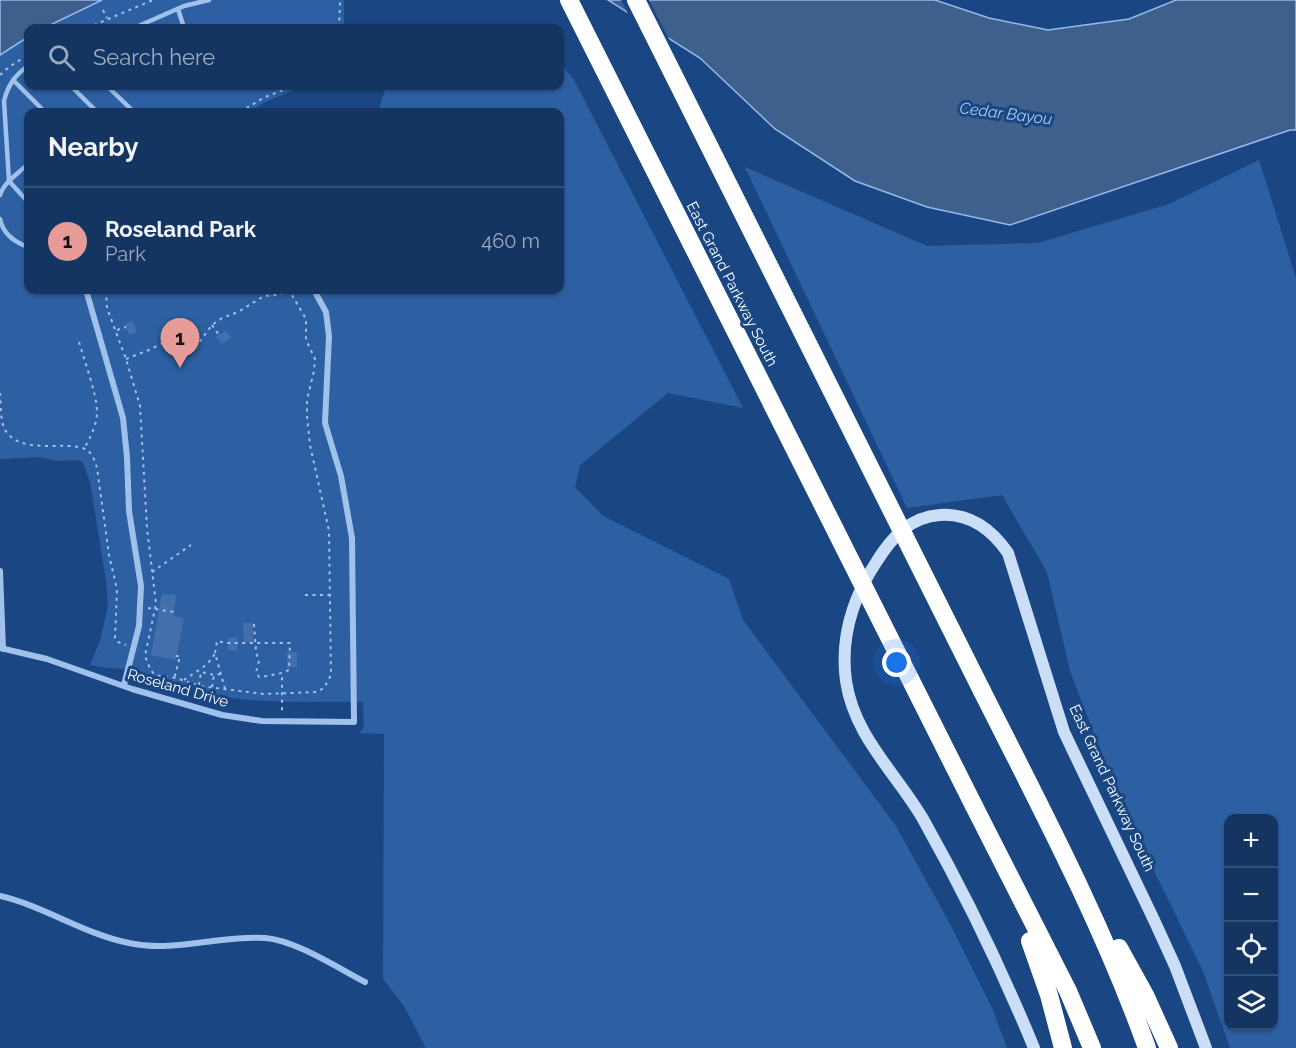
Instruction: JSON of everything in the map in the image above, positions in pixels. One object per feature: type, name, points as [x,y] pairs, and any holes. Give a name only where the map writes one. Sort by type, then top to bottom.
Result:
[{"type":"highway","name":"East Grand Parkway South","points":[[569,0],[1068,992],[1092,1048]]},
{"type":"highway","points":[[636,0],[1040,807],[1114,963],[1147,1048]]},
{"type":"highway","points":[[974,806],[1039,962],[1063,1048]]},
{"type":"highway","points":[[1040,807],[1145,995],[1168,1048]]},
{"type":"street","points":[[87,294],[123,418],[129,511],[139,568],[141,608],[124,685]]},
{"type":"street","name":"Roseland Drive","points":[[1,649],[47,659],[222,715],[262,721],[354,722],[352,538],[341,476],[326,423],[329,336],[326,312],[316,294]]},
{"type":"street","name":"East Grand Parkway South","points":[[1034,1048],[937,844],[909,796],[869,742],[859,723],[851,704],[846,681],[844,657],[846,632],[861,587],[883,550],[896,534],[909,524],[925,518],[941,515],[974,521],[998,539],[1008,553],[1064,732],[1158,929],[1206,1048]]},
{"type":"street","points":[[0,571],[1,649]]},
{"type":"street","points":[[0,896],[129,944],[179,946],[265,938],[286,942],[365,982]]},
{"type":"lane","points":[[143,24],[177,9],[209,0]]},
{"type":"lane","points":[[177,9],[183,24]]},
{"type":"lane","points":[[24,70],[7,89],[4,101],[9,181],[24,198]]},
{"type":"lane","points":[[13,80],[41,108]]},
{"type":"lane","points":[[75,90],[93,108]]},
{"type":"lane","points":[[111,90],[130,108]]},
{"type":"lane","points":[[0,131],[6,137]]},
{"type":"lane","points":[[0,146],[8,153]]},
{"type":"lane","points":[[0,195],[9,181],[24,168]]},
{"type":"lane","points":[[0,219],[2,228],[9,237],[24,245]]},
{"type":"path","points":[[139,0],[141,4]]},
{"type":"path","points":[[95,24],[153,0]]},
{"type":"path","points":[[339,24],[340,0]]},
{"type":"path","points":[[103,10],[107,18]]},
{"type":"path","points":[[13,56],[16,62]]},
{"type":"path","points":[[0,75],[24,57]]},
{"type":"path","points":[[247,108],[265,97],[283,90]]},
{"type":"path","points":[[106,294],[107,308],[140,406],[147,528],[156,604],[146,649],[147,661],[153,673],[159,676],[211,687],[282,694],[316,692],[328,682],[331,675],[329,531],[310,446],[307,416],[307,400],[315,360],[306,340],[304,312],[292,294]]},
{"type":"path","points":[[126,359],[170,339],[185,348],[192,347],[198,344],[212,325],[259,299],[279,294]]},
{"type":"path","points":[[212,325],[219,335]]},
{"type":"path","points":[[116,331],[126,327]]},
{"type":"path","points":[[79,342],[91,382],[97,414],[91,436],[84,449]]},
{"type":"path","points":[[0,393],[3,424],[12,436],[32,445],[84,449],[94,457],[109,555],[117,589],[115,638],[122,645],[146,649]]},
{"type":"path","points":[[152,572],[191,545]]},
{"type":"path","points":[[305,595],[331,595]]},
{"type":"path","points":[[141,608],[175,612]]},
{"type":"path","points":[[183,680],[213,659],[217,641],[255,644],[290,643],[289,670],[262,677],[256,674],[259,661],[255,644],[254,624]]},
{"type":"path","points":[[215,653],[225,689]]},
{"type":"path","points":[[168,699],[176,678],[180,656],[176,656]]},
{"type":"path","points":[[199,685],[201,672],[221,674]]},
{"type":"path","points":[[281,720],[282,673]]},
{"type":"path","points":[[211,687],[214,675]]},
{"type":"shaded area","points":[[102,0],[344,0],[344,24],[52,24]]},
{"type":"shaded area","points":[[24,40],[24,90],[294,90],[256,108],[24,108],[24,294],[564,294],[564,108],[379,108],[385,90],[564,90],[564,68],[574,80],[743,408],[668,393],[580,465],[575,487],[603,516],[729,579],[743,620],[896,826],[951,926],[993,1010],[1007,1048],[426,1048],[404,1006],[383,979],[384,734],[359,733],[364,727],[363,702],[282,702],[233,698],[199,691],[138,671],[90,665],[100,641],[108,606],[90,482],[83,463],[79,460],[57,461],[40,457],[0,459],[0,55]]},
{"type":"shaded area","points":[[1259,160],[1296,278],[1296,1048],[1230,1048],[1203,971],[1120,801],[1070,671],[1047,572],[1002,495],[907,508],[745,167],[927,246],[1038,243],[1169,204]]},
{"type":"water","points":[[0,0],[102,0],[52,24],[24,24],[24,40],[0,55]]},
{"type":"water","name":"Cedar Bayou","points":[[608,0],[935,0],[989,18],[1048,30],[1129,19],[1176,0],[1296,0],[1296,130],[1290,130],[1010,225],[927,207],[855,181],[775,129],[700,58]]},
{"type":"pier","points":[[621,0],[649,0],[672,45],[630,18]]},
{"type":"building","points":[[133,321],[137,332],[129,335],[125,324]]},
{"type":"building","points":[[226,331],[231,338],[222,344],[216,337]]},
{"type":"building","points":[[162,594],[176,595],[174,616],[184,618],[176,660],[151,655]]},
{"type":"building","points":[[243,623],[253,623],[253,642],[244,642]]},
{"type":"building","points":[[228,638],[237,638],[237,650],[228,650]]},
{"type":"building","points":[[287,652],[297,652],[297,667],[287,668]]},
{"type":"place","name":"Roseland Park","points":[[180,368]]}]
